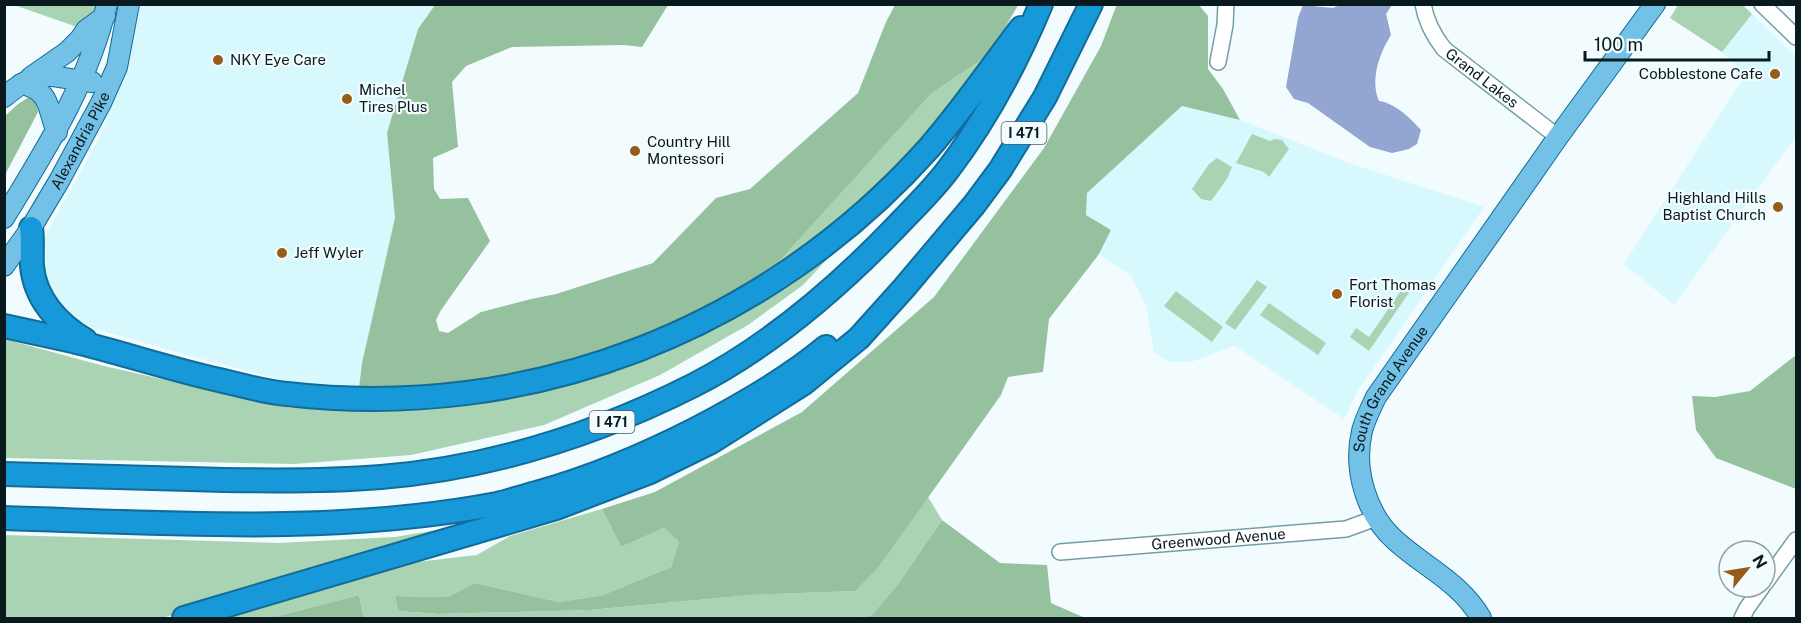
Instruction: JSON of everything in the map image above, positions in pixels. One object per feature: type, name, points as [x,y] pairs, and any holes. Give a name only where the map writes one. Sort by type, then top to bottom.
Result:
[{"type":"highway","points":[[4,326],[99,348],[185,372],[284,394],[343,399],[441,397],[483,392],[539,381],[622,357],[711,319],[750,296],[819,249],[853,222],[929,147],[979,85],[1039,4]]},
{"type":"highway","name":"I 471","points":[[4,474],[251,481],[383,477],[463,466],[549,445],[644,408],[696,384],[747,353],[834,287],[872,252],[946,172],[969,140],[997,96],[1021,51],[1039,4]]},
{"type":"highway","name":"I 471","points":[[4,518],[233,525],[334,523],[414,515],[498,503],[567,484],[649,453],[740,406],[817,355],[885,297],[937,248],[974,205],[1024,134],[1045,98],[1091,4]]},
{"type":"highway","points":[[31,228],[32,267],[38,291],[51,313],[69,331],[99,348]]},
{"type":"highway","points":[[184,618],[556,508],[650,472],[701,447],[770,406],[831,362],[859,338],[937,248]]},
{"type":"main road","name":"Alexandria Pike","points":[[4,266],[31,228],[101,103],[117,67],[129,4]]},
{"type":"main road","name":"South Grand Avenue","points":[[1481,618],[1461,591],[1395,541],[1376,518],[1361,478],[1359,450],[1362,429],[1376,397],[1558,137],[1655,4]]},
{"type":"main road","name":"Alexandria Pike","points":[[4,218],[57,132],[93,53],[106,10]]},
{"type":"main road","points":[[4,97],[67,52],[106,10]]},
{"type":"main road","points":[[21,84],[34,77],[50,75],[110,84]]},
{"type":"main road","points":[[81,81],[101,103]]},
{"type":"main road","points":[[21,84],[32,86],[42,92],[57,132]]},
{"type":"street","points":[[1218,62],[1225,25],[1226,4]]},
{"type":"street","name":"Grand Lakes","points":[[1423,4],[1431,28],[1444,49],[1558,137]]},
{"type":"street","points":[[1762,4],[1797,37]]},
{"type":"street","name":"Greenwood Avenue","points":[[1060,552],[1346,529],[1376,518]]},
{"type":"street","points":[[1777,567],[1797,540]]},
{"type":"street","points":[[1742,618],[1753,599]]},
{"type":"shaded area","points":[[141,5],[435,5],[418,29],[387,133],[395,218],[362,363],[359,388],[291,382],[190,356],[93,328],[67,315],[54,300],[44,276],[40,254],[44,238],[100,136],[128,62]]},
{"type":"shaded area","points":[[1752,14],[1796,57],[1796,136],[1674,305],[1624,264],[1746,74],[1722,52]]},
{"type":"shaded area","points":[[1182,106],[1240,120],[1349,163],[1484,207],[1357,392],[1344,419],[1235,346],[1191,362],[1168,362],[1154,352],[1146,305],[1131,276],[1099,254],[1111,230],[1086,215],[1087,193]]},
{"type":"green space","points":[[1117,4],[1199,5],[1208,16],[1208,69],[1223,89],[1240,120],[1182,106],[1087,193],[1086,215],[1111,230],[1099,254],[1049,319],[1043,372],[1008,377],[1001,395],[878,568],[855,591],[751,595],[590,610],[438,614],[398,611],[395,596],[448,597],[475,583],[559,602],[603,595],[671,567],[679,542],[664,528],[621,547],[602,509],[655,492],[802,412],[934,297],[1044,148],[1101,46]]},
{"type":"green space","points":[[14,5],[107,5],[86,30]]},
{"type":"green space","points":[[435,5],[668,5],[642,47],[624,45],[512,47],[466,66],[452,82],[458,147],[433,158],[434,189],[440,199],[468,198],[490,241],[436,320],[439,331],[448,333],[481,312],[556,294],[653,263],[716,198],[750,189],[858,93],[895,5],[1018,5],[993,49],[980,61],[932,93],[766,276],[695,318],[605,354],[508,379],[439,388],[359,388],[362,363],[395,218],[387,133],[418,29]]},
{"type":"green space","points":[[1678,5],[1743,5],[1752,14],[1722,52],[1670,18]]},
{"type":"green space","points":[[993,49],[935,126],[883,181],[805,250],[766,276],[932,93],[980,61]]},
{"type":"green space","points":[[29,97],[35,101],[38,112],[5,175],[5,116]]},
{"type":"green space","points":[[1252,134],[1270,141],[1282,140],[1289,149],[1269,177],[1264,172],[1236,163]]},
{"type":"green space","points":[[1217,158],[1232,167],[1227,179],[1211,201],[1201,199],[1192,189],[1209,164]]},
{"type":"green space","points":[[832,254],[803,285],[748,325],[660,375],[544,425],[411,455],[294,464],[5,458],[4,339],[104,366],[291,408],[380,410],[510,399],[618,371],[726,322]]},
{"type":"green space","points":[[1409,279],[1415,284],[1369,351],[1350,337],[1356,328],[1369,337]]},
{"type":"green space","points":[[1257,280],[1267,287],[1235,330],[1225,323]]},
{"type":"green space","points":[[1176,291],[1223,327],[1212,342],[1164,306]]},
{"type":"green space","points":[[1269,303],[1326,343],[1318,355],[1260,315]]},
{"type":"green space","points":[[1796,355],[1796,489],[1716,458],[1696,430],[1692,396],[1715,397],[1750,391]]},
{"type":"green space","points":[[928,497],[942,520],[898,584],[871,616],[835,618],[364,618],[359,595],[278,616],[279,618],[221,618],[417,562],[477,555],[510,536],[602,509],[621,547],[664,528],[679,542],[671,567],[603,595],[559,602],[475,583],[448,597],[395,596],[398,611],[438,614],[590,610],[751,595],[854,591],[878,568]]},
{"type":"green space","points":[[496,520],[162,618],[5,618],[5,535],[278,543],[395,537]]},
{"type":"green space","points":[[942,520],[1000,563],[1047,565],[1051,603],[1085,618],[835,618],[871,616],[898,584]]},
{"type":"green space","points":[[359,595],[364,618],[279,618],[278,616]]},
{"type":"water","points":[[1342,4],[1392,5],[1386,14],[1391,35],[1377,67],[1376,93],[1379,101],[1396,108],[1421,130],[1417,144],[1409,149],[1392,153],[1370,147],[1308,103],[1294,99],[1286,87],[1298,18],[1303,5],[1333,8]]},
{"type":"place","name":"NKY Eye Care","points":[[218,60]]},
{"type":"place","name":"Cobblestone Cafe","points":[[1775,74]]},
{"type":"place","name":"Michel Tires Plus","points":[[347,99]]},
{"type":"place","name":"Country Hill Montessori","points":[[635,151]]},
{"type":"place","name":"Highland Hills Baptist Church","points":[[1778,207]]},
{"type":"place","name":"Jeff Wyler","points":[[282,253]]},
{"type":"place","name":"Fort Thomas Florist","points":[[1337,294]]}]
